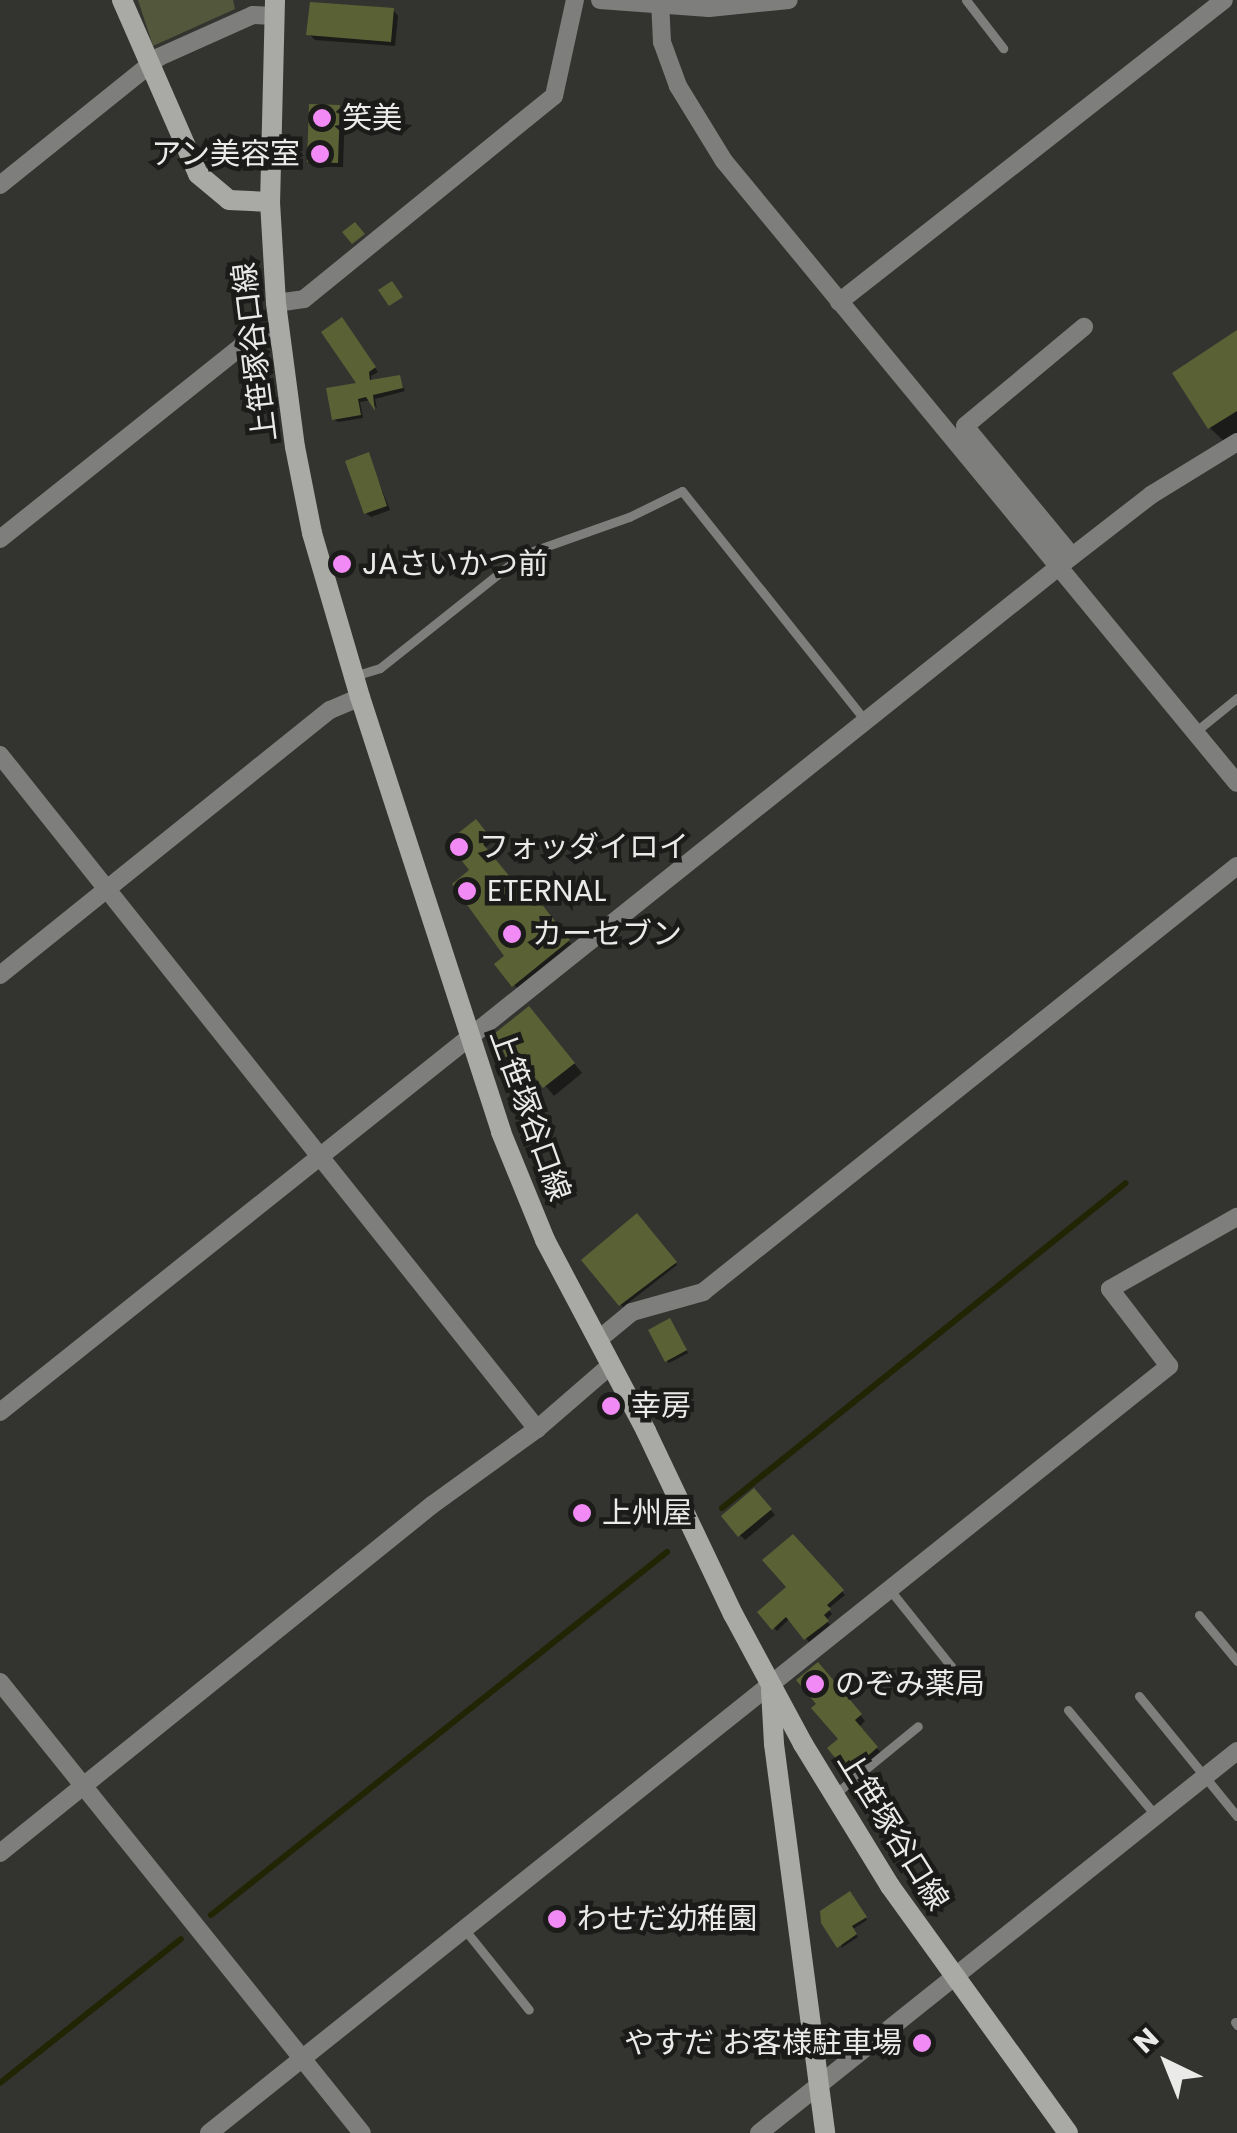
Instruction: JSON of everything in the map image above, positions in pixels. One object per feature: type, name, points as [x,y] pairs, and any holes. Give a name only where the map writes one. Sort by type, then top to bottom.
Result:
[{"type":"main road","points":[[119,2],[198,174],[229,200],[270,202]]},
{"type":"main road","name":"上笹塚谷口線","points":[[274,8],[270,202],[276,302],[312,533],[469,1039],[546,1240],[770,1683],[833,1796],[953,1978],[1068,2133]]},
{"type":"main road","points":[[770,1683],[774,1744],[825,2133]]},
{"type":"street","points":[[276,302],[304,299],[554,96],[574,0]]},
{"type":"street","points":[[600,0],[659,4],[790,0]]},
{"type":"street","points":[[839,302],[1224,0]]},
{"type":"street","points":[[659,4],[662,42],[696,121],[724,162],[839,302],[983,461],[1237,783]]},
{"type":"street","points":[[0,185],[147,66],[274,8]]},
{"type":"street","points":[[983,461],[965,426],[1084,327]]},
{"type":"street","points":[[0,539],[249,340],[280,338]]},
{"type":"street","points":[[0,1412],[1065,562],[1151,495],[1237,442]]},
{"type":"street","points":[[0,975],[357,686]]},
{"type":"street","points":[[0,755],[536,1429]]},
{"type":"street","points":[[598,1340],[632,1312],[703,1292],[1237,866]]},
{"type":"street","points":[[209,2133],[1168,1366],[1110,1290],[1237,1217]]},
{"type":"street","points":[[0,1853],[432,1505],[536,1429],[610,1365]]},
{"type":"street","points":[[0,1682],[362,2133]]},
{"type":"street","points":[[759,2133],[1237,1752]]},
{"type":"lane","points":[[966,0],[1004,48]]},
{"type":"lane","points":[[357,686],[522,555],[628,517],[682,490],[865,720]]},
{"type":"lane","points":[[1196,732],[1237,698]]},
{"type":"lane","points":[[888,1588],[966,1685]]},
{"type":"lane","points":[[1199,1615],[1237,1661]]},
{"type":"lane","points":[[1139,1696],[1237,1816]]},
{"type":"lane","points":[[1068,1710],[1156,1816]]},
{"type":"lane","points":[[833,1796],[918,1726]]},
{"type":"lane","points":[[465,1930],[528,2010]]},
{"type":"green space","points":[[138,0],[233,0],[235,9],[153,46]]},
{"type":"building","points":[[310,2],[394,8],[391,42],[306,35]]},
{"type":"building","points":[[309,104],[340,105],[338,163],[307,162]]},
{"type":"building","points":[[355,222],[365,234],[352,244],[342,232]]},
{"type":"building","points":[[392,281],[403,297],[389,306],[378,290]]},
{"type":"building","points":[[342,317],[376,367],[369,372],[370,380],[400,375],[403,388],[373,395],[375,411],[366,397],[358,399],[361,415],[332,420],[326,388],[356,383],[321,332]]},
{"type":"building","points":[[1237,330],[1237,411],[1208,429],[1172,373]]},
{"type":"building","points":[[369,452],[387,506],[364,514],[345,461]]},
{"type":"building","points":[[476,819],[491,838],[483,844],[515,883],[521,878],[570,940],[512,987],[494,964],[504,956],[452,884],[469,870],[447,842]]},
{"type":"building","points":[[529,1006],[575,1063],[543,1088],[519,1057],[510,1066],[495,1033]]},
{"type":"building","points":[[637,1213],[677,1262],[619,1306],[581,1260]]},
{"type":"building","points":[[670,1318],[687,1350],[665,1362],[648,1330]]},
{"type":"building","points":[[754,1488],[772,1509],[738,1537],[721,1516]]},
{"type":"building","points":[[793,1534],[844,1590],[827,1605],[831,1609],[824,1615],[829,1621],[804,1640],[786,1617],[772,1630],[757,1612],[786,1587],[762,1560]]},
{"type":"building","points":[[818,1662],[862,1714],[855,1720],[878,1747],[855,1767],[849,1760],[842,1766],[827,1748],[838,1739],[811,1708],[816,1704],[796,1680]]},
{"type":"building","points":[[850,1891],[867,1917],[852,1926],[857,1934],[837,1948],[821,1923],[820,1911]]},
{"type":"waterway","points":[[722,1508],[1126,1183]]},
{"type":"waterway","points":[[211,1915],[667,1552]]},
{"type":"waterway","points":[[0,2083],[181,1939]]},
{"type":"place","name":"笑美","points":[[322,118]]},
{"type":"place","name":"アン美容室","points":[[320,154]]},
{"type":"place","name":"JAさいかつ前","points":[[342,564]]},
{"type":"place","name":"フォッダイロイ","points":[[459,847]]},
{"type":"place","name":"ETERNAL","points":[[467,891]]},
{"type":"place","name":"カーセブン","points":[[512,934]]},
{"type":"place","name":"幸房","points":[[611,1406]]},
{"type":"place","name":"上州屋","points":[[582,1513]]},
{"type":"place","name":"のぞみ薬局","points":[[815,1684]]},
{"type":"place","name":"わせだ幼稚園","points":[[557,1919]]},
{"type":"place","name":"やすだ お客様駐車場","points":[[922,2043]]}]
